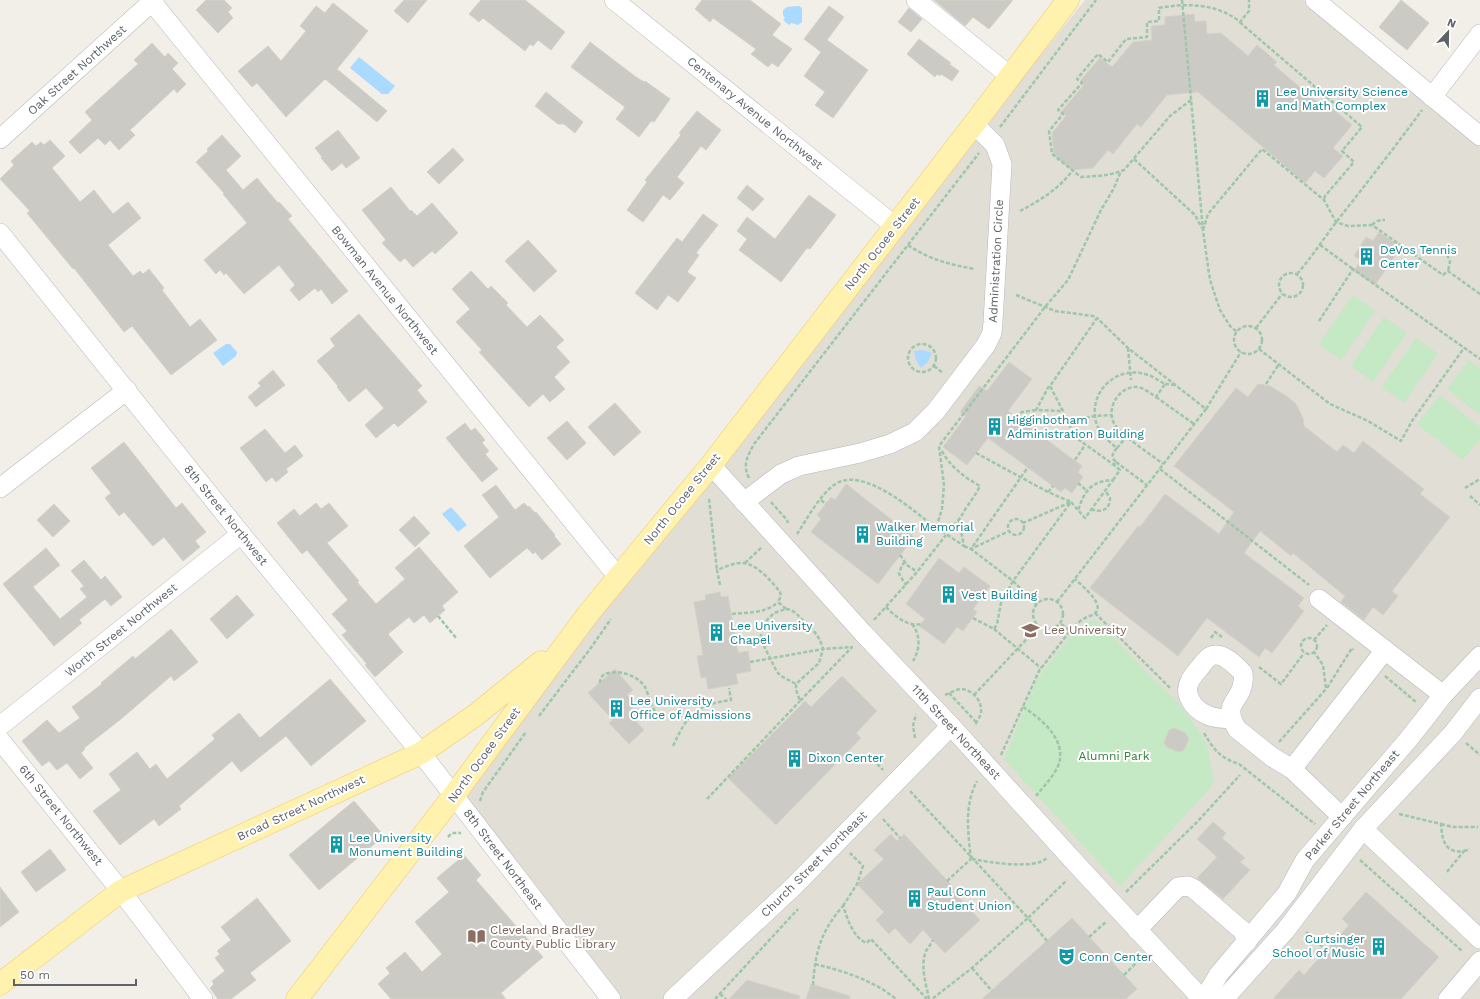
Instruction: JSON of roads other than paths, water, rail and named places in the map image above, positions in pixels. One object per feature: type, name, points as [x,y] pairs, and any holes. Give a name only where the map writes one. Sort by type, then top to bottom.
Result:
[{"type":"main road","name":"North Ocoee Street","points":[[297,999],[454,795],[588,614],[711,465],[1068,0]]},
{"type":"main road","name":"Broad Street Northwest","points":[[0,984],[121,890],[421,753],[477,714],[533,671],[558,647],[588,614]]},
{"type":"street","name":"Centenary Avenue Northwest","points":[[614,0],[895,226]]},
{"type":"street","points":[[916,0],[1010,76]]},
{"type":"street","points":[[1315,0],[1429,101],[1480,136]]},
{"type":"street","name":"Oak Street Northwest","points":[[0,139],[153,1]]},
{"type":"street","name":"Bowman Avenue Northwest","points":[[153,1],[618,577]]},
{"type":"street","points":[[1429,101],[1480,34]]},
{"type":"street","name":"Administration Circle","points":[[744,502],[781,474],[799,466],[860,453],[890,444],[916,432],[936,411],[986,344],[992,334],[1002,164],[995,145],[974,124]]},
{"type":"street","name":"8th Street Northwest","points":[[4,244],[127,390],[241,534],[454,795]]},
{"type":"street","points":[[0,488],[127,390]]},
{"type":"street","name":"11th Street Northeast","points":[[711,465],[901,674],[951,726],[1137,930],[1203,999]]},
{"type":"street","name":"Worth Street Northwest","points":[[0,726],[241,534]]},
{"type":"street","points":[[1319,599],[1442,694]]},
{"type":"street","points":[[1292,769],[1384,650]]},
{"type":"street","name":"Parker Street Northeast","points":[[1203,999],[1219,974],[1286,894],[1305,860],[1430,712],[1442,694],[1480,656]]},
{"type":"street","name":"Parker Street Northeast","points":[[1224,999],[1285,931],[1363,829],[1453,733],[1480,698]]},
{"type":"street","points":[[1232,719],[1239,732],[1292,769],[1342,817]]},
{"type":"street","name":"Church Street Northeast","points":[[673,999],[793,887],[951,726]]},
{"type":"street","name":"6th Street Northwest","points":[[0,740],[121,890],[203,999]]},
{"type":"street","name":"8th Street Northeast","points":[[454,795],[611,999]]},
{"type":"street","points":[[1363,829],[1480,939]]},
{"type":"street","points":[[1137,930],[1178,887],[1188,886],[1194,889],[1243,932],[1247,942]]},
{"type":"street","points":[[1448,999],[1480,961]]},
{"type":"water","points":[[799,6],[802,8],[802,22],[798,25],[791,23],[789,25],[783,20],[785,18],[783,15],[783,10],[787,7]]},
{"type":"water","points":[[359,57],[395,86],[388,94],[382,94],[350,68]]},
{"type":"water","points":[[226,344],[230,344],[237,352],[236,356],[223,366],[213,353]]},
{"type":"water","points":[[923,350],[932,353],[928,362],[921,368],[916,360],[914,351]]},
{"type":"water","points":[[451,507],[467,525],[458,532],[442,514]]},
{"type":"place","name":"Lee University Science and Math Complex","points":[[1263,99]]},
{"type":"place","name":"DeVos Tennis Center","points":[[1367,257]]},
{"type":"place","name":"Higginbotham Administration Building","points":[[994,427]]},
{"type":"place","name":"Walker Memorial Building","points":[[863,534]]},
{"type":"place","name":"Vest Building","points":[[948,595]]},
{"type":"place","name":"Lee University","points":[[1031,630]]},
{"type":"place","name":"Lee University Chapel","points":[[717,633]]},
{"type":"place","name":"Lee University Office of Admissions","points":[[617,708]]},
{"type":"place","name":"Dixon Center","points":[[795,758]]},
{"type":"place","name":"Lee University Monument Building","points":[[336,845]]},
{"type":"place","name":"Paul Conn Student Union","points":[[914,899]]},
{"type":"place","name":"Cleveland Bradley County Public Library","points":[[477,937]]},
{"type":"place","name":"Curtsinger School of Music","points":[[1378,946]]},
{"type":"place","name":"Conn Center","points":[[1066,957]]},
{"type":"park label","name":"Alumni Park","points":[[1114,756]]}]
